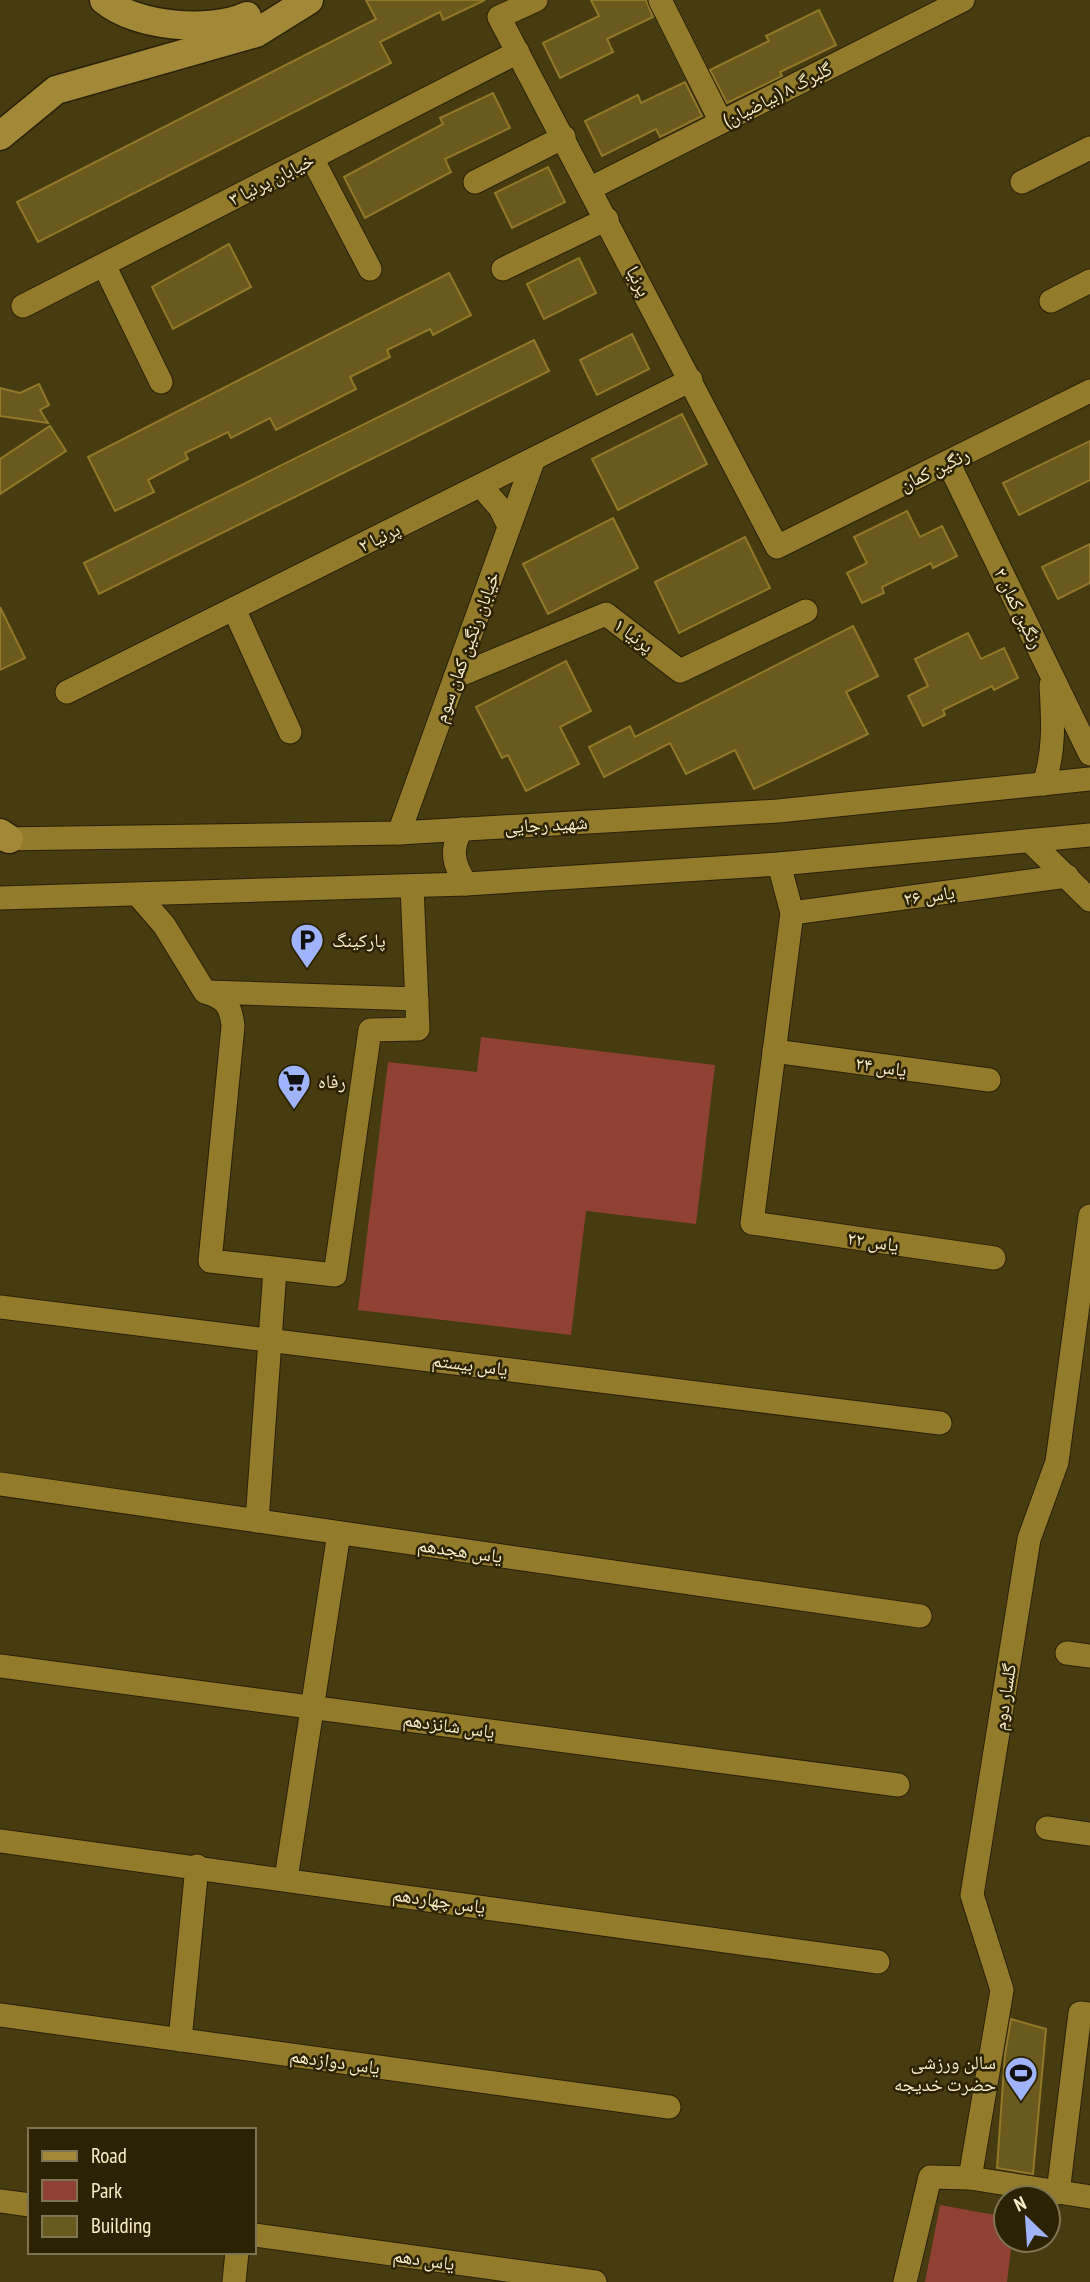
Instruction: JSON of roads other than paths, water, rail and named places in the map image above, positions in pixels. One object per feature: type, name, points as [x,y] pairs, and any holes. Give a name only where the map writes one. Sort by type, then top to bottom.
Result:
[{"type":"main road","points":[[104,0],[112,7],[163,24],[229,24],[282,0]]},
{"type":"main road","points":[[0,136],[56,90],[256,33],[309,0]]},
{"type":"street","name":"پرنیا","points":[[536,0],[499,17],[778,547]]},
{"type":"street","points":[[660,0],[721,122]]},
{"type":"street","name":"گلبرگ ۸ (بیاضیان)","points":[[591,188],[963,0]]},
{"type":"street","name":"خیابان پرنیا ۳","points":[[23,306],[518,52]]},
{"type":"street","points":[[475,182],[564,137]]},
{"type":"street","points":[[1022,182],[1090,148]]},
{"type":"street","points":[[312,158],[370,269]]},
{"type":"street","points":[[503,269],[607,219]]},
{"type":"street","points":[[104,265],[161,382]]},
{"type":"street","points":[[1051,301],[1090,281]]},
{"type":"street","name":"پرنیا ۲","points":[[67,692],[691,380]]},
{"type":"street","name":"رنگین کمان","points":[[778,547],[1090,391]]},
{"type":"street","name":"خیابان رنگین کمان سوم","points":[[400,833],[533,461]]},
{"type":"street","name":"رنگین کمان ۲","points":[[948,462],[1090,754]]},
{"type":"street","points":[[481,486],[500,508],[509,526]]},
{"type":"street","points":[[234,609],[290,732]]},
{"type":"street","name":"پرنیا ۱","points":[[455,677],[606,614],[681,671],[806,611]]},
{"type":"street","points":[[1044,784],[1052,760],[1054,735],[1050,672]]},
{"type":"street","name":"شهید رجایی","points":[[2,841],[400,833],[778,811],[1090,779]]},
{"type":"street","points":[[462,829],[456,839],[453,856],[466,884]]},
{"type":"street","points":[[5,894],[138,895],[466,884],[779,864],[1090,835]]},
{"type":"street","points":[[1030,841],[1090,900]]},
{"type":"street","points":[[774,1051],[792,913],[779,864]]},
{"type":"street","name":"یاس ۲۶","points":[[792,913],[1067,876]]},
{"type":"street","points":[[138,895],[164,925],[205,992],[219,996],[231,1008],[233,1026],[210,1261],[335,1275],[370,1030],[418,1029],[412,886]]},
{"type":"street","points":[[205,992],[416,999]]},
{"type":"street","name":"یاس ۲۴","points":[[774,1051],[989,1080]]},
{"type":"street","name":"یاس ۲۲","points":[[774,1051],[752,1223],[994,1258]]},
{"type":"street","name":"گلسار دوم","points":[[970,2178],[1002,1990],[972,1895],[1029,1539],[1057,1462],[1090,1216]]},
{"type":"street","points":[[257,1521],[275,1270]]},
{"type":"street","name":"یاس بیستم","points":[[0,1307],[269,1338],[940,1423]]},
{"type":"street","name":"یاس هجدهم","points":[[0,1484],[920,1616]]},
{"type":"street","points":[[286,1879],[339,1533]]},
{"type":"street","name":"یاس شانزدهم","points":[[0,1666],[898,1785]]},
{"type":"street","points":[[1047,1828],[1090,1834]]},
{"type":"street","name":"یاس چهاردهم","points":[[0,1841],[197,1866],[878,1962]]},
{"type":"street","points":[[180,2040],[197,1866]]},
{"type":"street","points":[[1059,2184],[1085,2014]]},
{"type":"street","name":"یاس دوازدهم","points":[[0,2015],[669,2107]]},
{"type":"street","points":[[905,2282],[930,2177],[970,2178],[1005,2184]]},
{"type":"street","points":[[1062,2194],[1090,2197]]},
{"type":"street","points":[[0,2201],[28,2205]]},
{"type":"street","name":"یاس دهم","points":[[256,2235],[595,2282]]},
{"type":"street","points":[[234,2282],[237,2254]]},
{"type":"place","name":"پارکینگ","points":[[307,970]]},
{"type":"place","name":"رفاه","points":[[294,1111]]},
{"type":"place","name":"سالن ورزشی حضرت خدیجه","points":[[1021,2103]]}]
